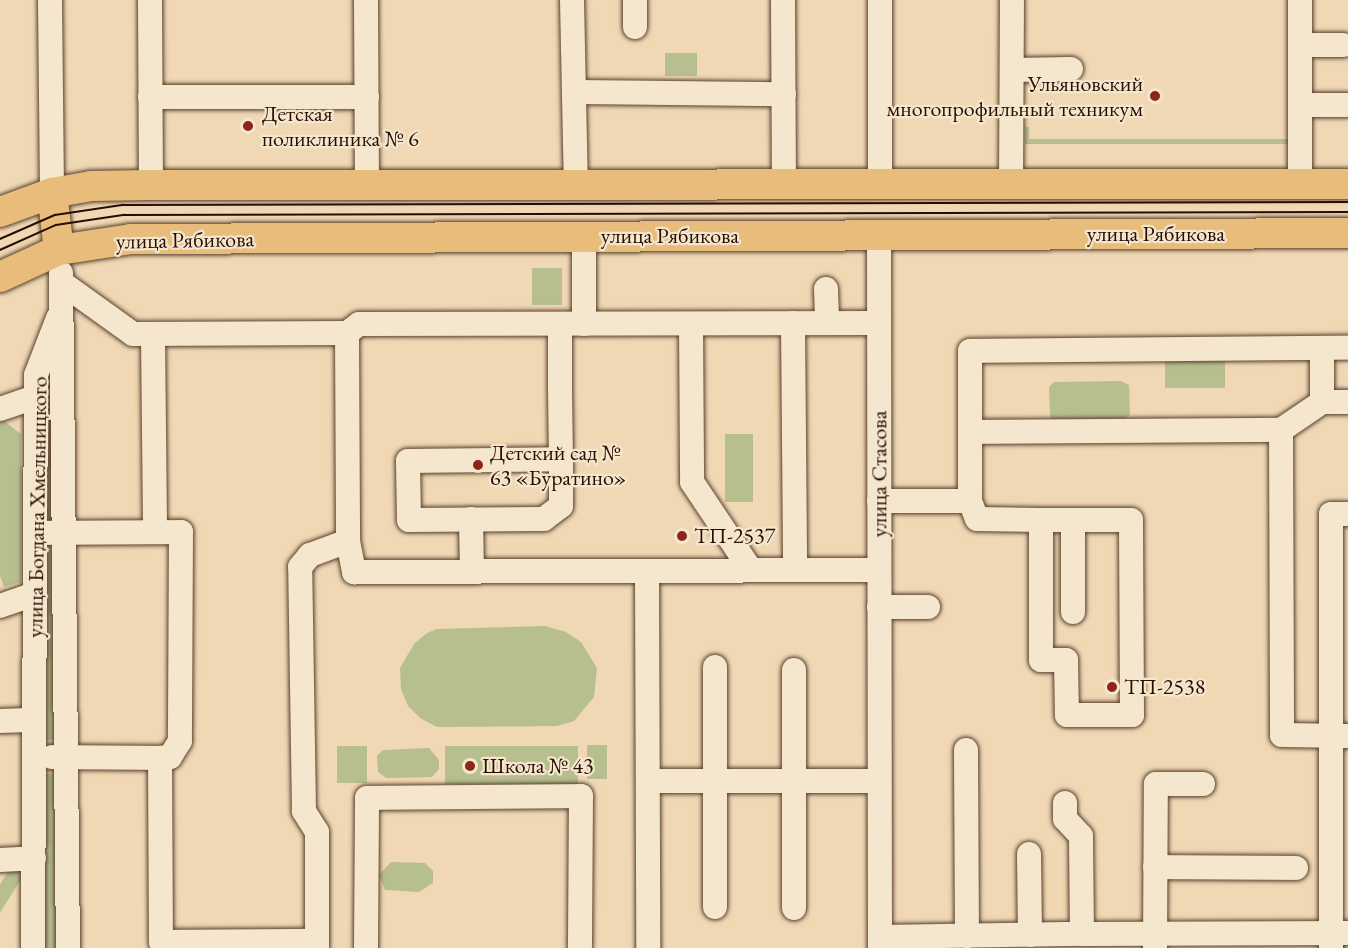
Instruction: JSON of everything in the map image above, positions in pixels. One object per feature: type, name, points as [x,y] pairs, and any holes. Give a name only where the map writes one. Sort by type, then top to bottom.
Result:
[{"type":"main road","points":[[0,212],[52,193],[91,186],[880,187],[1348,184]]},
{"type":"main road","name":"улица Стасова","points":[[879,235],[880,187]]},
{"type":"main road","name":"улица Богдана Хмельницкого","points":[[52,193],[59,250]]},
{"type":"main road","name":"улица Рябикова","points":[[0,277],[59,250],[130,239],[1348,233]]},
{"type":"street","name":"улица Богдана Хмельницкого","points":[[50,0],[52,193]]},
{"type":"street","points":[[150,0],[151,185]]},
{"type":"street","points":[[366,0],[367,185]]},
{"type":"street","points":[[572,0],[576,92],[576,186]]},
{"type":"street","points":[[635,0],[635,27]]},
{"type":"street","points":[[783,0],[784,186]]},
{"type":"street","name":"улица Стасова","points":[[880,0],[880,187]]},
{"type":"street","points":[[1011,186],[1012,0]]},
{"type":"street","points":[[1300,0],[1300,185]]},
{"type":"street","points":[[1300,45],[1343,45]]},
{"type":"street","points":[[1012,70],[1071,69]]},
{"type":"street","points":[[576,92],[784,94]]},
{"type":"street","points":[[150,98],[367,97]]},
{"type":"street","points":[[1300,105],[1348,105]]},
{"type":"street","name":"улица Стасова","points":[[879,235],[880,942]]},
{"type":"street","points":[[584,237],[584,324]]},
{"type":"street","name":"улица Богдана Хмельницкого","points":[[33,948],[36,375],[62,294],[59,250]]},
{"type":"street","points":[[826,289],[827,323]]},
{"type":"street","points":[[62,294],[133,334],[347,333],[359,324],[879,323]]},
{"type":"street","points":[[62,294],[68,948]]},
{"type":"street","points":[[793,323],[795,570]]},
{"type":"street","points":[[560,324],[561,459],[561,506],[544,519],[409,520],[408,461],[561,459]]},
{"type":"street","points":[[691,324],[692,482],[751,570]]},
{"type":"street","points":[[347,333],[348,541],[354,572],[879,570]]},
{"type":"street","points":[[153,334],[155,532]]},
{"type":"street","points":[[1322,348],[1322,402]]},
{"type":"street","points":[[1041,520],[1041,660],[1066,660],[1066,715],[1132,715],[1131,520],[978,519],[970,501],[970,351],[1348,348]]},
{"type":"street","points":[[0,409],[36,397]]},
{"type":"street","points":[[970,432],[1281,430],[1322,402],[1348,402]]},
{"type":"street","points":[[1281,430],[1282,735],[1339,736]]},
{"type":"street","points":[[879,501],[970,501]]},
{"type":"street","points":[[880,942],[967,936],[1082,934],[1155,941],[1337,938],[1339,635],[1331,514],[1348,514]]},
{"type":"street","points":[[471,519],[472,572]]},
{"type":"street","points":[[1073,520],[1073,612]]},
{"type":"street","points":[[34,757],[170,757],[180,741],[181,532],[35,533]]},
{"type":"street","points":[[160,758],[161,942],[317,945],[317,832],[304,811],[300,567],[310,555],[348,541]]},
{"type":"street","points":[[647,571],[648,948]]},
{"type":"street","points":[[0,604],[34,594]]},
{"type":"street","points":[[879,607],[928,607]]},
{"type":"street","points":[[715,667],[715,907]]},
{"type":"street","points":[[794,670],[794,908]]},
{"type":"street","points":[[0,721],[34,720]]},
{"type":"street","points":[[966,750],[967,936]]},
{"type":"street","points":[[649,782],[879,780]]},
{"type":"street","points":[[1155,941],[1156,784],[1203,784]]},
{"type":"street","points":[[366,948],[367,798],[581,796],[580,948]]},
{"type":"street","points":[[1065,803],[1065,819],[1081,836],[1082,934]]},
{"type":"street","points":[[1029,854],[1030,935]]},
{"type":"street","points":[[0,860],[34,858]]},
{"type":"street","points":[[1155,867],[1296,868]]},
{"type":"green space","points":[[665,53],[697,53],[697,76],[665,76]]},
{"type":"green space","points":[[1025,127],[1029,127],[1029,139],[1292,139],[1291,144],[1025,144]]},
{"type":"green space","points":[[532,268],[562,268],[562,305],[532,305]]},
{"type":"green space","points":[[1165,358],[1225,358],[1225,388],[1165,388]]},
{"type":"green space","points":[[1121,381],[1129,385],[1130,415],[1123,420],[1055,421],[1050,417],[1049,387],[1054,382]]},
{"type":"green space","points":[[51,401],[58,520],[43,520],[42,435]]},
{"type":"green space","points":[[0,418],[21,434],[21,582],[4,587],[0,576]]},
{"type":"green space","points":[[725,434],[753,434],[753,502],[725,502]]},
{"type":"green space","points":[[43,550],[58,550],[58,740],[43,740]]},
{"type":"green space","points":[[545,626],[566,632],[581,642],[597,668],[594,697],[574,721],[557,726],[437,727],[420,718],[408,706],[401,689],[400,668],[414,644],[427,633],[437,629]]},
{"type":"green space","points":[[587,745],[607,745],[607,779],[587,779]]},
{"type":"green space","points":[[337,746],[367,746],[367,783],[337,783]]},
{"type":"green space","points":[[445,746],[578,746],[578,784],[445,784]]},
{"type":"green space","points":[[429,748],[439,760],[439,769],[432,777],[386,778],[378,772],[377,756],[383,750]]},
{"type":"green space","points":[[44,774],[59,774],[59,948],[44,948]]},
{"type":"green space","points":[[14,862],[27,870],[0,913],[0,884]]},
{"type":"green space","points":[[391,862],[425,863],[433,871],[433,883],[419,892],[385,890],[379,875]]},
{"type":"tram line","points":[[0,239],[55,215],[123,205],[1348,202]]},
{"type":"tram line","points":[[0,250],[56,225],[124,215],[1348,212]]},
{"type":"place","name":"Ульяновский многопрофильный техникум","points":[[1155,96]]},
{"type":"place","name":"Детская поликлиника № 6","points":[[248,126]]},
{"type":"place","name":"Детский сад № 63 «Буратино»","points":[[478,465]]},
{"type":"place","name":"ТП-2537","points":[[682,536]]},
{"type":"place","name":"ТП-2538","points":[[1112,687]]},
{"type":"place","name":"Школа № 43","points":[[470,766]]}]
